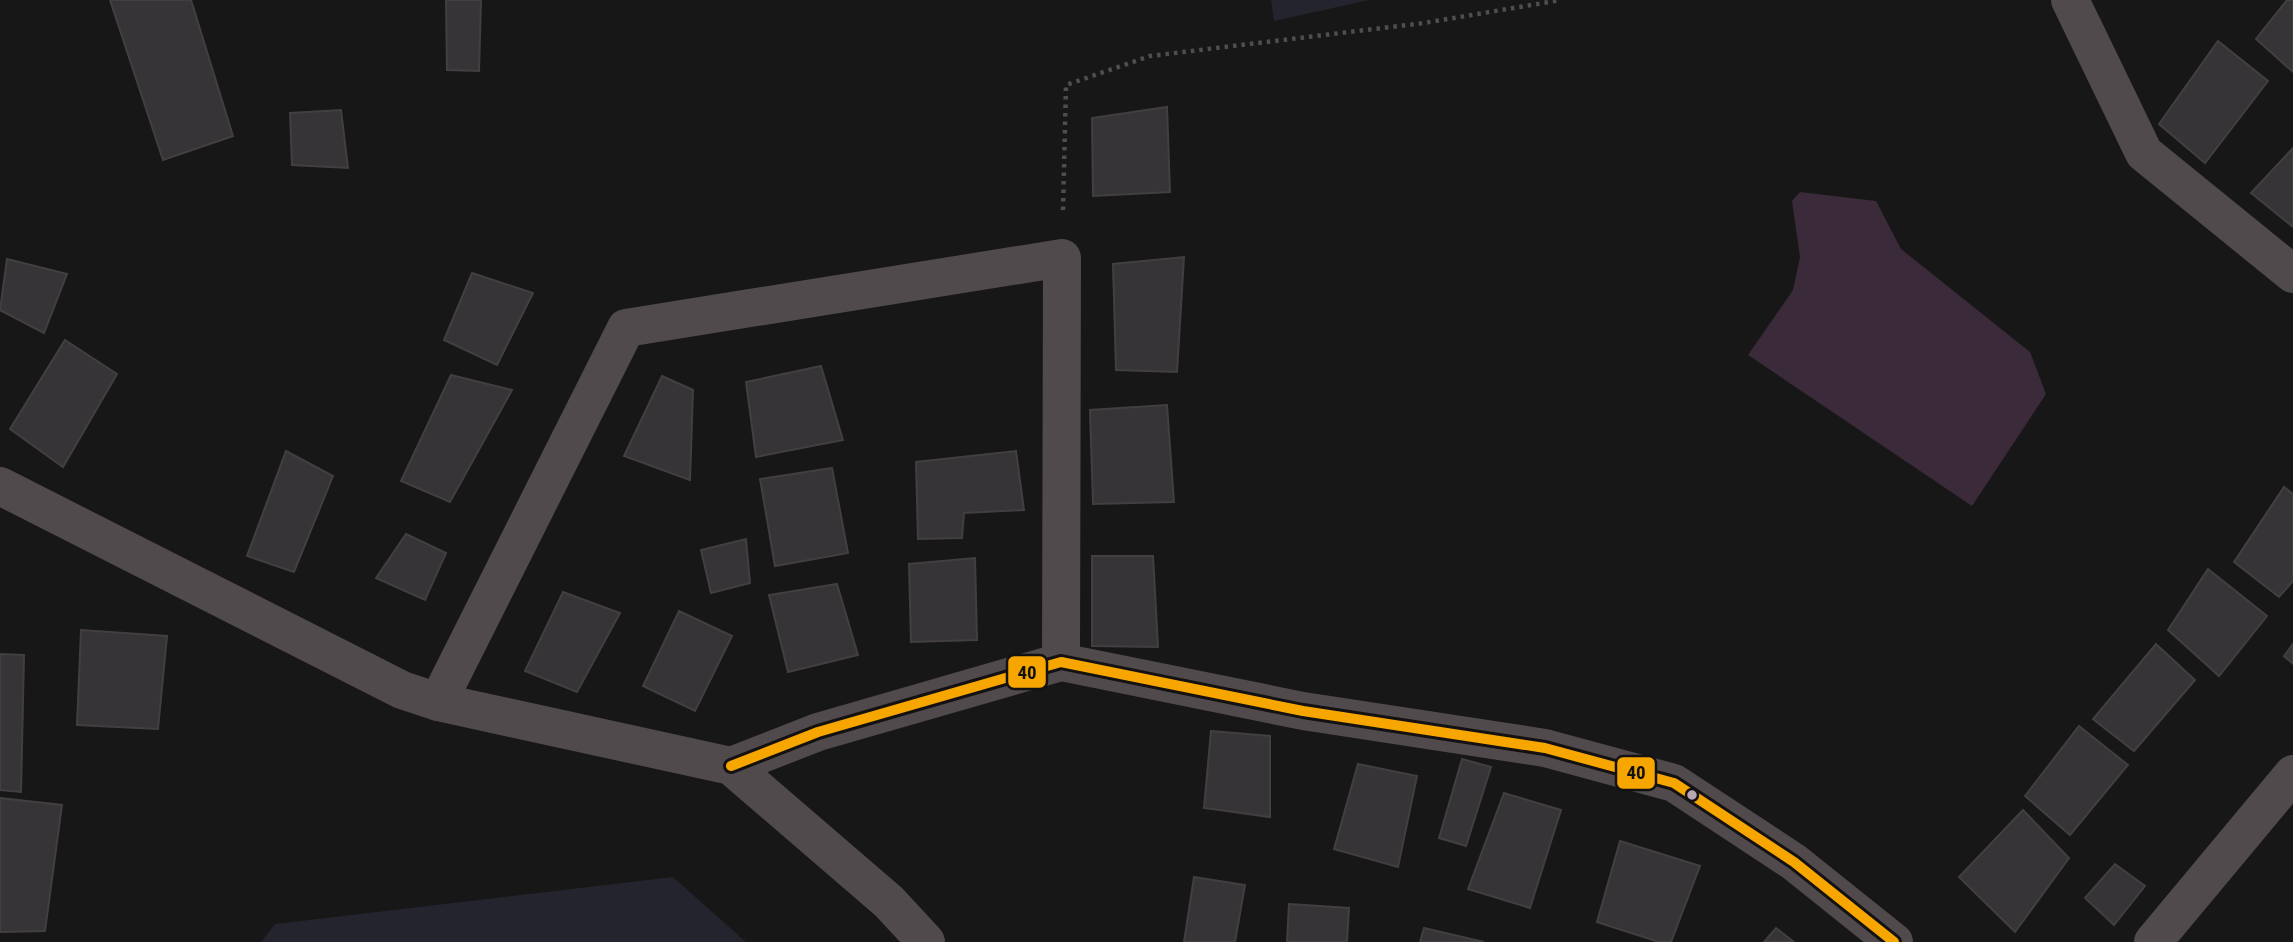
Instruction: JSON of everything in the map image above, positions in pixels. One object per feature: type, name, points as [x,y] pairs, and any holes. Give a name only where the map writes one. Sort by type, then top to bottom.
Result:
[{"type":"street","points":[[2070,0],[2144,153],[2293,274]]},
{"type":"street","points":[[438,702],[625,328],[1062,258],[1061,662]]},
{"type":"street","points":[[0,486],[402,690],[438,702],[731,766],[889,902],[926,942]]},
{"type":"street","points":[[731,766],[818,732],[1061,662],[1303,712],[1545,748],[1674,783],[1794,862],[1894,942]]},
{"type":"street","points":[[2153,942],[2293,774]]},
{"type":"path","points":[[1062,258],[1066,85],[1150,56],[1424,23],[1562,0]]},
{"type":"shaded area","points":[[1271,0],[1369,0],[1274,21]]},
{"type":"shaded area","points":[[1800,192],[1876,201],[1901,249],[2030,352],[2046,394],[1972,506],[1748,355],[1793,290],[1800,257],[1792,201]]},
{"type":"shaded area","points":[[673,877],[746,942],[261,942],[275,924]]},
{"type":"building","points":[[110,0],[191,0],[233,136],[163,160]]},
{"type":"building","points":[[446,0],[481,0],[479,71],[447,70]]},
{"type":"building","points":[[2287,0],[2293,0],[2293,72],[2256,39]]},
{"type":"building","points":[[2218,41],[2268,81],[2205,163],[2159,124]]},
{"type":"building","points":[[1167,107],[1170,192],[1093,196],[1092,118]]},
{"type":"building","points":[[341,110],[348,168],[292,165],[290,113]]},
{"type":"building","points":[[2293,148],[2293,227],[2251,193]]},
{"type":"building","points":[[1184,257],[1177,372],[1116,370],[1113,264]]},
{"type":"building","points":[[7,259],[67,274],[44,333],[0,310]]},
{"type":"building","points":[[472,273],[533,293],[497,365],[444,340]]},
{"type":"building","points":[[65,340],[117,374],[63,467],[10,429]]},
{"type":"building","points":[[821,366],[843,440],[756,457],[746,382]]},
{"type":"building","points":[[451,375],[512,390],[450,502],[401,481]]},
{"type":"building","points":[[662,376],[693,390],[690,480],[624,456]]},
{"type":"building","points":[[1167,405],[1174,502],[1093,504],[1090,410]]},
{"type":"building","points":[[286,451],[333,476],[294,572],[247,556]]},
{"type":"building","points":[[1016,451],[1024,510],[964,513],[962,538],[918,539],[916,462]]},
{"type":"building","points":[[832,468],[848,553],[775,566],[760,479]]},
{"type":"building","points":[[2284,487],[2293,494],[2293,581],[2279,597],[2234,562]]},
{"type":"building","points":[[406,534],[446,553],[425,600],[376,578]]},
{"type":"building","points":[[746,539],[750,583],[711,593],[701,550]]},
{"type":"building","points":[[1092,556],[1153,556],[1158,647],[1092,646]]},
{"type":"building","points":[[975,558],[977,640],[911,642],[909,564]]},
{"type":"building","points":[[2208,569],[2267,616],[2219,676],[2168,630]]},
{"type":"building","points":[[837,584],[858,655],[788,672],[769,595]]},
{"type":"building","points":[[563,592],[620,613],[577,692],[525,671]]},
{"type":"building","points":[[679,611],[732,636],[695,711],[643,686]]},
{"type":"building","points":[[81,630],[167,636],[158,729],[77,725]]},
{"type":"building","points":[[2156,644],[2195,680],[2134,751],[2093,719]]},
{"type":"building","points":[[2293,644],[2293,664],[2284,656]]},
{"type":"building","points":[[0,654],[24,655],[21,792],[0,790]]},
{"type":"building","points":[[2079,726],[2128,765],[2070,835],[2025,796]]},
{"type":"building","points":[[1211,731],[1270,736],[1270,817],[1204,808]]},
{"type":"building","points":[[1462,759],[1491,767],[1466,846],[1439,838]]},
{"type":"building","points":[[1358,764],[1417,776],[1398,867],[1334,849]]},
{"type":"building","points":[[1504,793],[1561,810],[1530,908],[1468,889]]},
{"type":"building","points":[[0,798],[62,805],[45,931],[0,932]]},
{"type":"building","points":[[2023,810],[2069,858],[2015,932],[1959,877]]},
{"type":"building","points":[[1620,841],[1700,866],[1671,942],[1659,942],[1597,922]]},
{"type":"building","points":[[2115,864],[2145,886],[2114,925],[2085,898]]},
{"type":"building","points":[[1194,877],[1245,885],[1235,942],[1184,942]]},
{"type":"building","points":[[1289,904],[1349,908],[1347,942],[1287,942]]},
{"type":"building","points":[[1424,928],[1484,942],[1420,942]]},
{"type":"building","points":[[1776,928],[1794,942],[1764,942]]},
{"type":"transit line","name":"40","points":[[731,766],[818,732],[1061,662],[1303,711],[1545,748],[1674,783],[1794,862],[1894,942]]}]
